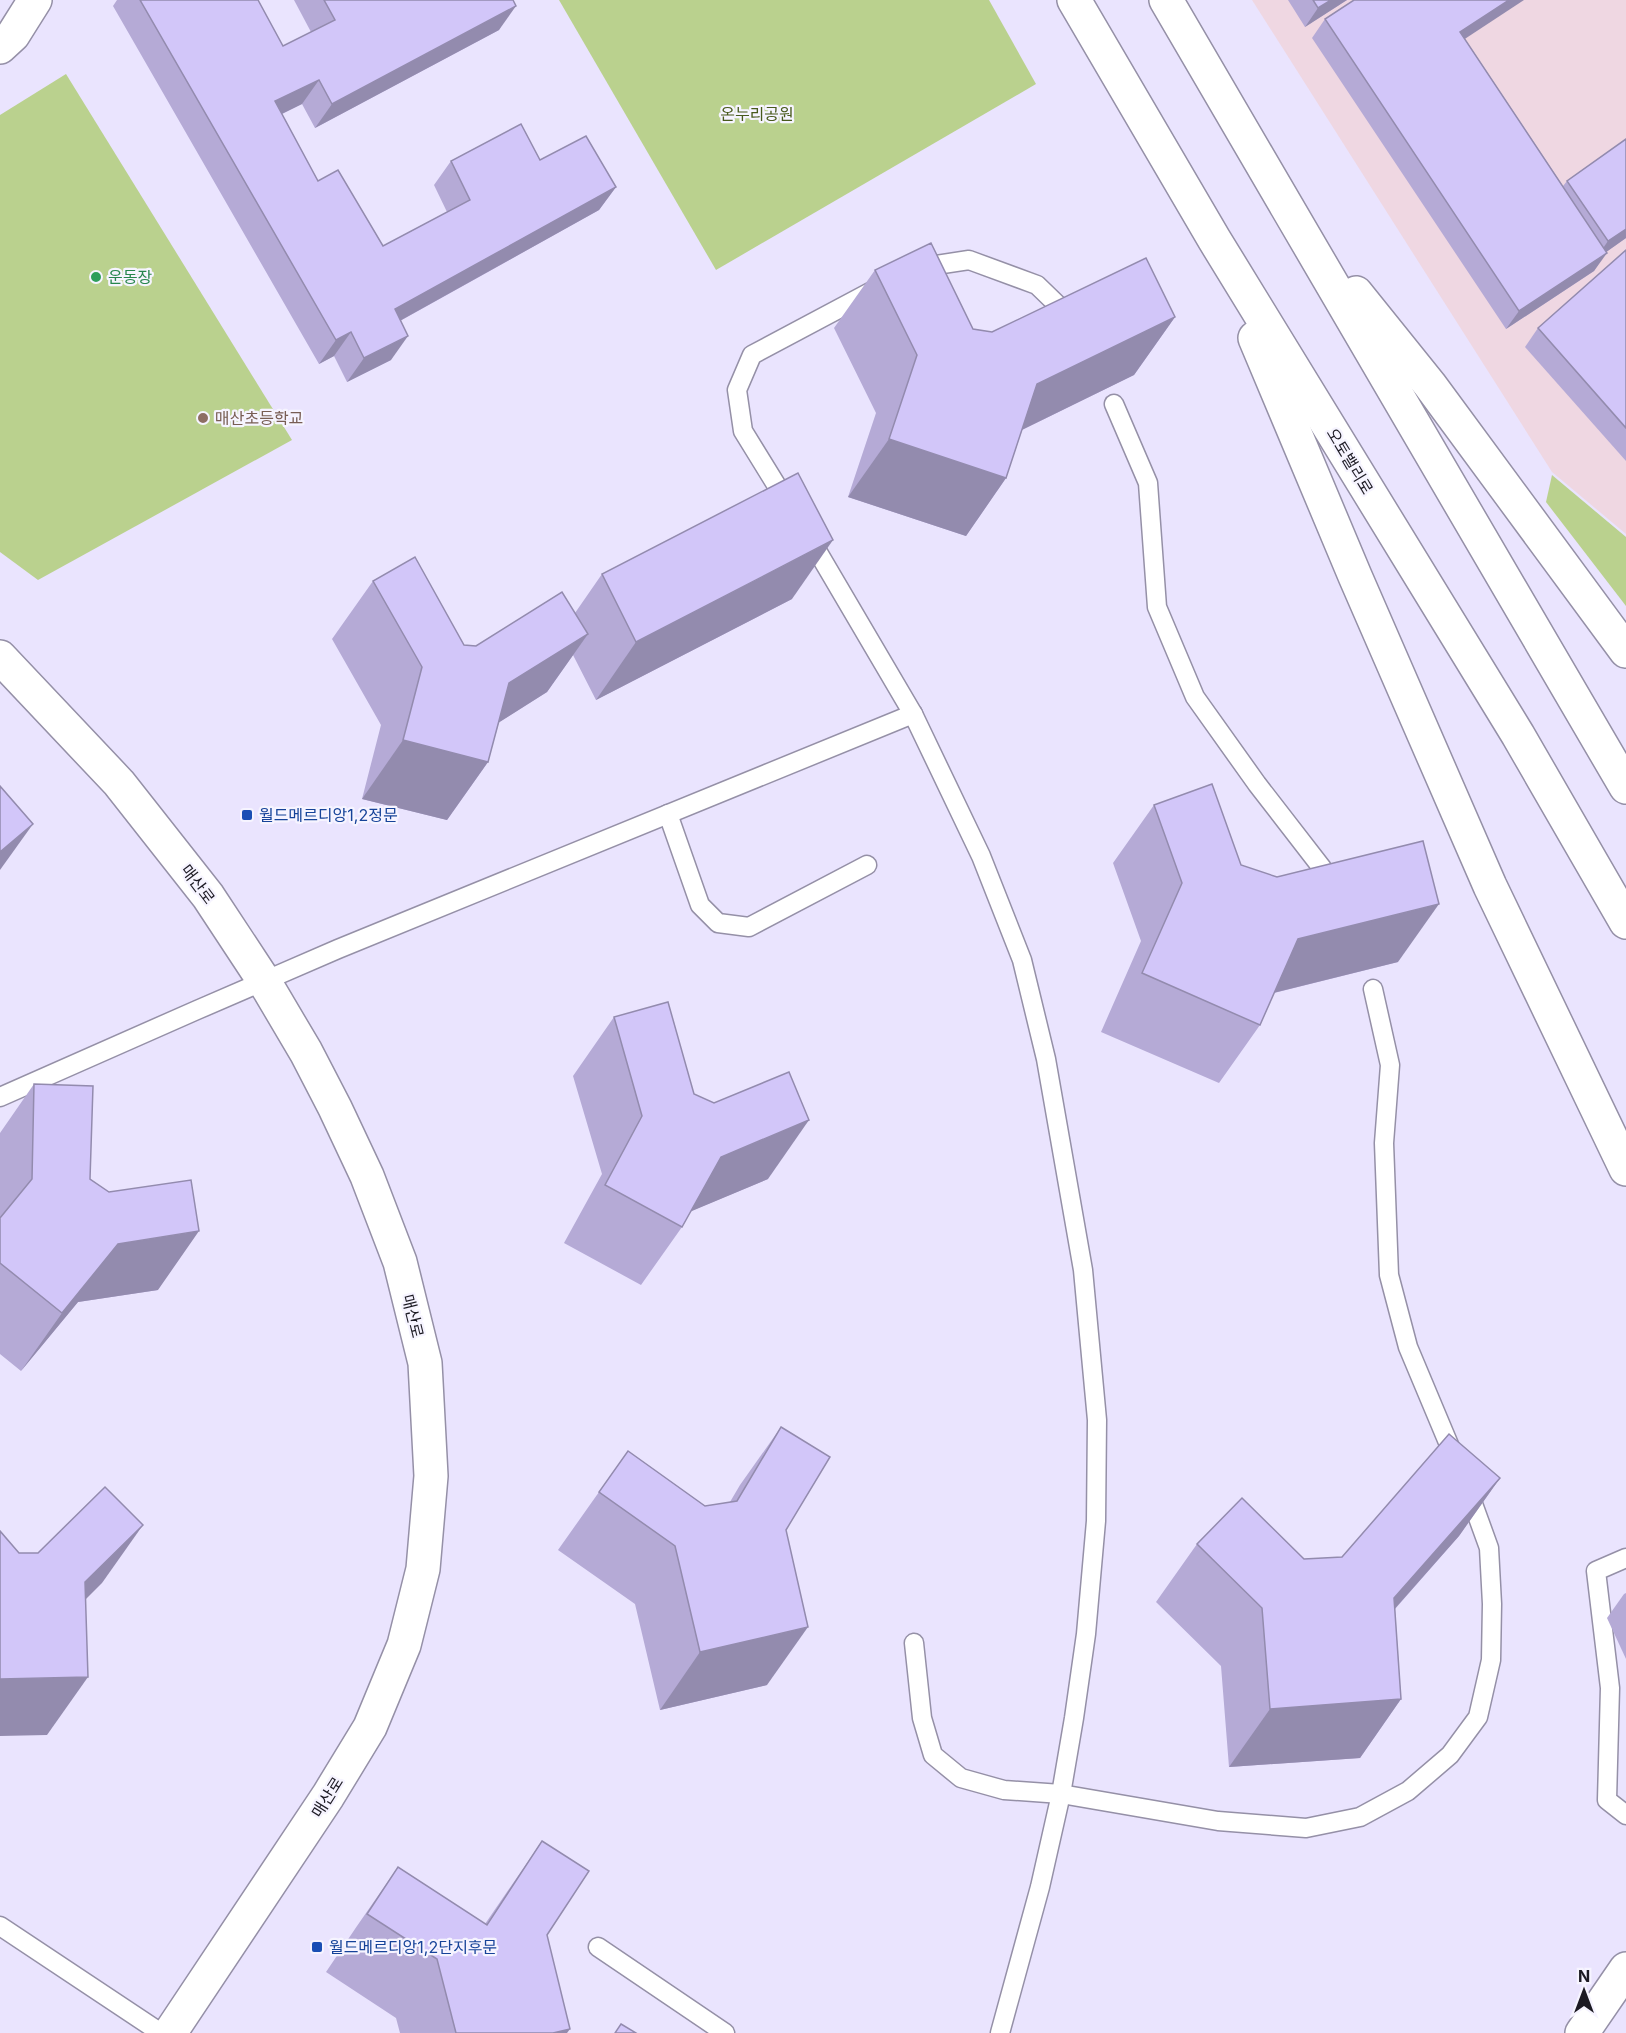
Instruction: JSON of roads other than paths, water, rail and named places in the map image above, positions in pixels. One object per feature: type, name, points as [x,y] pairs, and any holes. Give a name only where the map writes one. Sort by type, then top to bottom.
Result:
[{"type":"main road","points":[[0,47],[14,35],[35,0]]},
{"type":"main road","name":"오토밸리로","points":[[1074,0],[1214,239],[1518,735],[1626,922]]},
{"type":"main road","points":[[1166,0],[1626,787]]},
{"type":"main road","points":[[1284,204],[1430,385],[1626,651]]},
{"type":"main road","points":[[1214,239],[1355,576],[1490,886],[1626,1169]]},
{"type":"main road","name":"매산로","points":[[0,657],[118,783],[208,896],[264,981],[306,1052],[367,1176],[400,1262],[425,1363],[431,1476],[423,1569],[404,1646],[370,1727],[328,1796],[170,2033]]},
{"type":"main road","points":[[1582,2033],[1626,1969]]},
{"type":"lane","points":[[1000,2033],[1040,1887],[1061,1794],[1086,1634],[1096,1521],[1097,1420],[1083,1270],[1046,1059],[1022,960],[981,856],[914,714],[847,599],[743,431],[737,390],[752,355],[914,269],[969,260],[1037,285],[1068,315]]},
{"type":"lane","points":[[1114,404],[1148,483],[1157,607],[1195,697],[1257,784],[1322,868],[1343,900]]},
{"type":"lane","points":[[0,1097],[264,981],[914,714]]},
{"type":"lane","points":[[668,814],[700,905],[718,923],[749,927],[867,865]]},
{"type":"lane","points":[[914,1643],[922,1718],[933,1755],[960,1778],[1004,1790],[1061,1794],[1218,1821],[1306,1828],[1360,1816],[1407,1791],[1450,1755],[1478,1717],[1491,1660],[1492,1604],[1489,1548],[1476,1506],[1437,1420],[1408,1347],[1389,1275],[1384,1143],[1390,1065],[1373,989]]},
{"type":"lane","points":[[1626,1558],[1596,1571],[1610,1688],[1607,1800],[1626,1815]]},
{"type":"lane","points":[[0,1926],[161,2033]]},
{"type":"lane","points":[[598,1947],[725,2033]]},
{"type":"place","name":"운동장","points":[[96,277]]},
{"type":"place","name":"매산초등학교","points":[[203,418]]},
{"type":"place","name":"월드메르디앙1,2정문","points":[[247,815]]},
{"type":"place","name":"월드메르디앙1,2단지후문","points":[[317,1947]]},
{"type":"park label","name":"온누리공원","points":[[757,114]]}]
